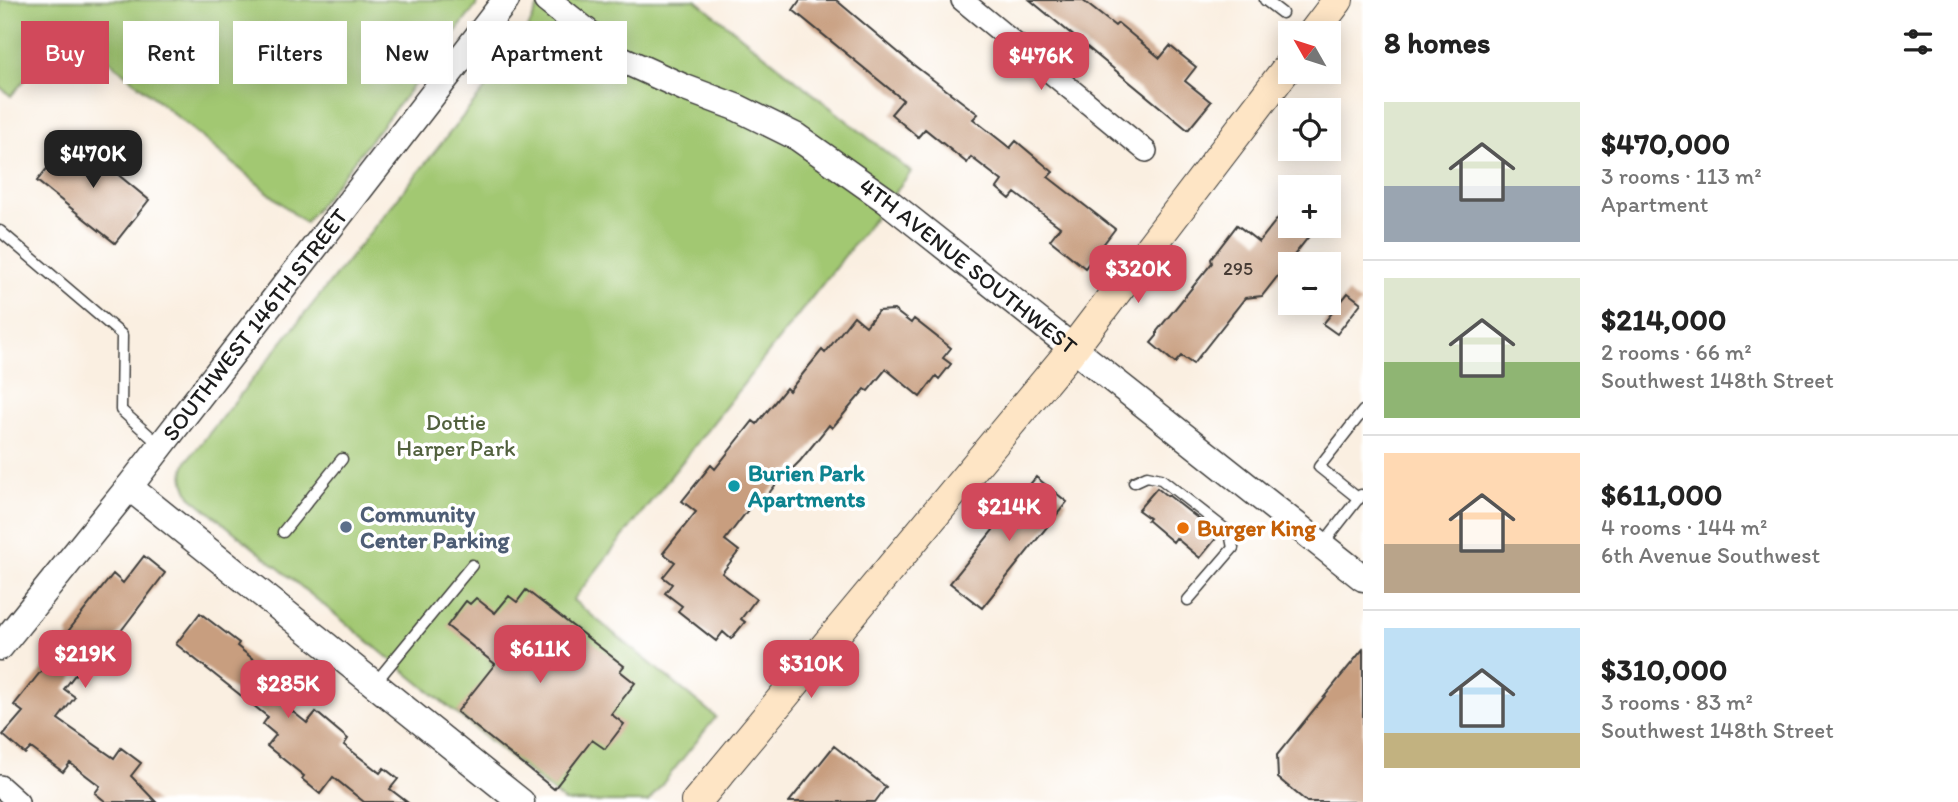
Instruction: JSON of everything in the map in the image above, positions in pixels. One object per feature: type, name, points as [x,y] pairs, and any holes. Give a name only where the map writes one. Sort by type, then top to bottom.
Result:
[{"type":"main road","points":[[1322,21],[1338,0]]},
{"type":"main road","points":[[695,802],[1074,347],[1278,80]]},
{"type":"street","name":"SOUTHWEST 146TH STREET","points":[[0,647],[129,487],[506,0]]},
{"type":"street","name":"4TH AVENUE SOUTHWEST","points":[[547,0],[621,58],[685,89],[738,108],[797,137],[886,200],[1363,578]]},
{"type":"street","points":[[961,0],[1146,151]]},
{"type":"street","points":[[129,487],[521,802]]},
{"type":"street","points":[[0,786],[18,802]]},
{"type":"lane","points":[[1265,0],[1282,13]]},
{"type":"lane","points":[[0,231],[122,335],[121,410],[161,446]]},
{"type":"lane","points":[[1322,545],[1361,496],[1319,467],[1363,411]]},
{"type":"lane","points":[[283,532],[342,459]]},
{"type":"lane","points":[[1134,482],[1147,476],[1161,479],[1233,538],[1233,548],[1188,600]]},
{"type":"lane","points":[[375,683],[472,565]]},
{"type":"green space","points":[[0,0],[477,0],[476,6],[453,35],[453,21],[361,21],[361,84],[415,84],[305,223],[138,84],[219,84],[219,21],[123,21],[123,72],[109,60],[109,21],[21,21],[21,84],[11,96],[0,87]]},
{"type":"green space","name":"Dottie Harper Park","points":[[541,0],[696,0],[911,172],[573,600],[716,717],[648,802],[565,802],[190,496],[184,479],[187,461],[489,84],[627,84],[627,21],[531,21]]},
{"type":"building","points":[[800,0],[836,0],[911,63],[978,114],[973,119],[1010,148],[1016,141],[1053,172],[1048,177],[1115,229],[1085,268],[1050,240],[1060,227],[1015,193],[1010,199],[997,188],[1002,181],[971,157],[967,163],[925,129],[918,137],[891,114],[903,100],[793,10]]},
{"type":"building","points":[[1030,0],[1082,0],[1115,26],[1118,23],[1160,58],[1170,46],[1196,67],[1185,81],[1211,102],[1188,130]]},
{"type":"building","points":[[72,137],[149,200],[115,243],[37,181]]},
{"type":"building","points":[[1278,218],[1278,238],[1308,238],[1297,252],[1278,252],[1278,276],[1262,296],[1245,298],[1193,364],[1181,356],[1175,363],[1151,343],[1157,336],[1157,331],[1212,263],[1211,259],[1237,225],[1259,242]]},
{"type":"building","points":[[1348,293],[1361,303],[1337,334],[1323,324],[1330,315],[1341,315],[1341,302]]},
{"type":"building","name":"Burien Park Apartments","points":[[894,310],[911,323],[914,319],[951,348],[943,358],[951,364],[939,379],[936,376],[920,397],[886,369],[832,428],[829,425],[800,461],[789,472],[787,470],[759,506],[754,502],[725,540],[739,551],[722,573],[756,599],[741,619],[745,622],[731,639],[723,632],[716,641],[678,611],[682,606],[665,593],[672,584],[663,577],[675,562],[663,553],[696,512],[682,501],[711,465],[715,469],[753,421],[757,424],[786,388],[789,391],[822,350],[825,353],[854,316],[866,326],[878,311]]},
{"type":"building","points":[[1036,477],[1067,502],[982,608],[950,583]]},
{"type":"building","name":"Burger King","points":[[1157,488],[1219,535],[1200,558],[1176,538],[1173,542],[1138,510]]},
{"type":"building","points":[[144,556],[165,573],[108,648],[119,657],[109,669],[91,654],[64,689],[75,697],[58,719],[114,758],[121,748],[141,763],[131,776],[156,802],[106,802],[95,793],[100,786],[70,763],[63,772],[31,748],[25,754],[3,735],[23,712],[14,705],[69,636],[66,634],[113,574],[123,583]]},
{"type":"building","points":[[526,590],[624,666],[620,671],[635,683],[611,714],[624,724],[605,749],[592,740],[554,789],[457,712],[495,664],[447,626],[466,601],[470,604],[476,598],[495,613],[509,596],[517,602]]},
{"type":"building","points":[[200,613],[239,643],[237,646],[259,664],[253,671],[277,690],[273,696],[307,723],[316,712],[348,739],[344,745],[380,773],[384,768],[398,779],[390,789],[407,802],[364,802],[333,777],[320,794],[302,779],[304,776],[267,746],[276,735],[263,724],[268,717],[176,644]]},
{"type":"building","points":[[1363,649],[1363,802],[1307,802],[1278,778],[1277,755]]},
{"type":"building","points":[[834,746],[886,787],[875,802],[789,802]]},
{"type":"place","name":"Burien Park Apartments","points":[[734,486]]},
{"type":"place","name":"Community Center Parking","points":[[346,527]]},
{"type":"place","name":"Burger King","points":[[1183,528]]}]
